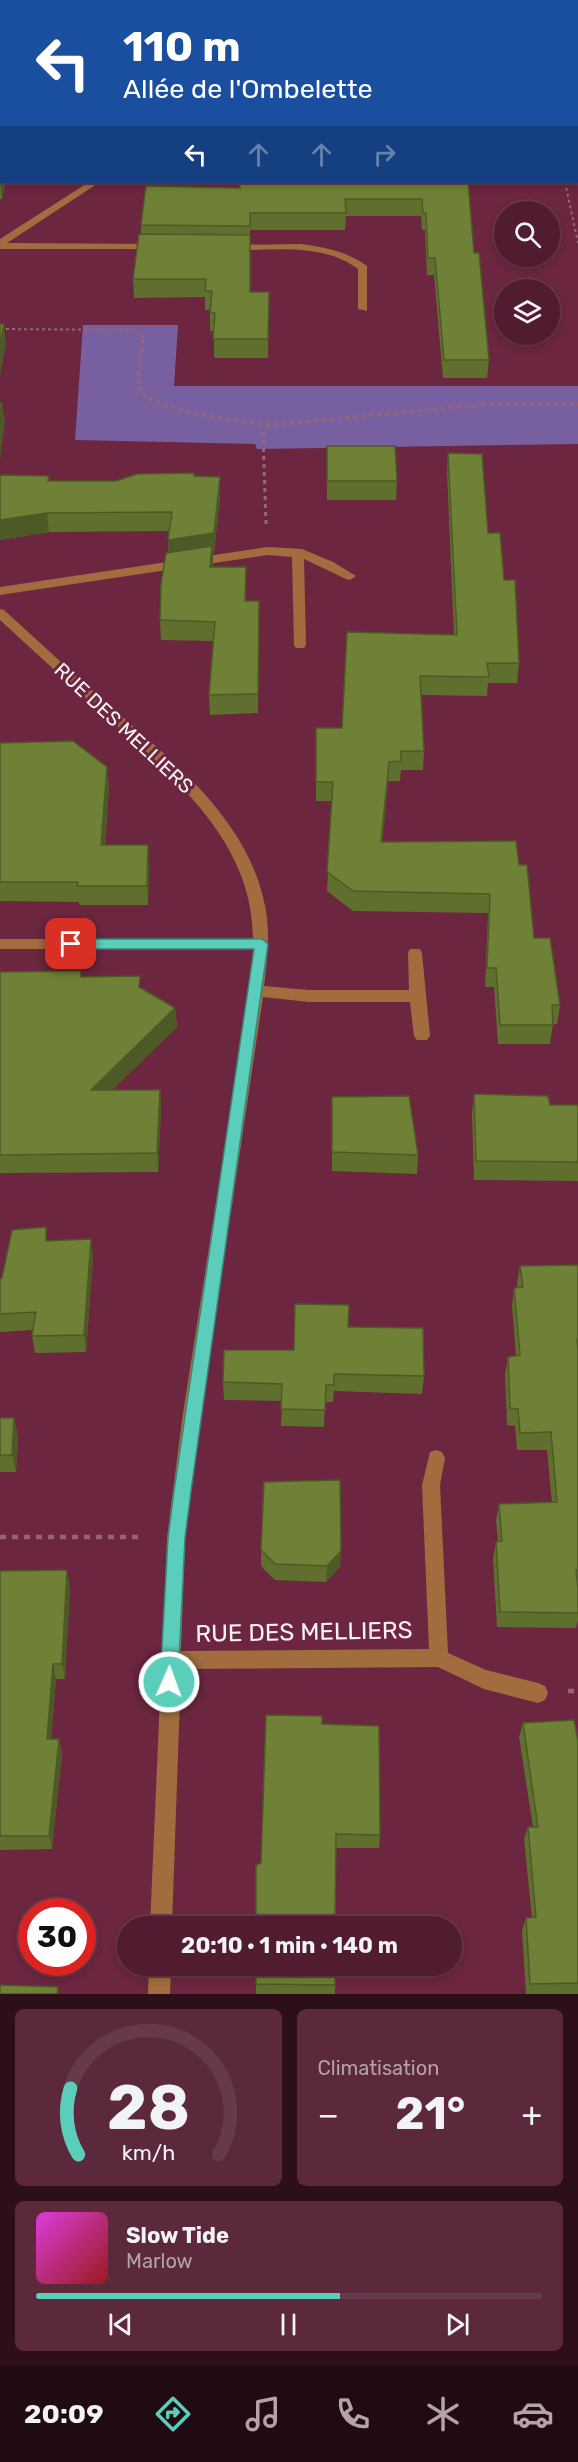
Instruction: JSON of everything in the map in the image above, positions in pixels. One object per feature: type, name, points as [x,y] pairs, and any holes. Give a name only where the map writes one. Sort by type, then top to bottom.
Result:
[{"type":"street","points":[[0,244],[93,183]]},
{"type":"street","points":[[0,244],[167,247]]},
{"type":"street","points":[[214,248],[298,249],[344,254],[355,259],[363,268],[363,309]]},
{"type":"street","points":[[0,591],[268,551],[298,552],[322,560],[350,576]]},
{"type":"street","points":[[298,552],[300,645]]},
{"type":"street","name":"RUE DES MELLIERS","points":[[0,613],[192,788],[231,840],[248,872],[256,897],[262,944],[193,1408],[176,1538],[161,1916]]},
{"type":"street","points":[[0,944],[262,944]]},
{"type":"street","points":[[415,953],[422,1036]]},
{"type":"street","points":[[256,991],[309,996],[417,996]]},
{"type":"street","name":"RUE DES MELLIERS","points":[[436,1458],[431,1485],[440,1658]]},
{"type":"street","name":"RUE DES MELLIERS","points":[[170,1660],[440,1658],[484,1679],[538,1693]]},
{"type":"street","points":[[159,1994],[160,1976]]},
{"type":"path","points":[[565,183],[578,243]]},
{"type":"path","points":[[0,329],[134,330],[140,332],[143,336],[138,387],[143,395],[184,409],[228,419],[272,425],[487,404],[578,404]]},
{"type":"path","points":[[268,551],[263,436],[264,431],[272,425]]},
{"type":"path","points":[[0,1537],[176,1538]]},
{"type":"shaded area","points":[[83,325],[178,325],[174,386],[578,386],[578,444],[257,449],[255,444],[75,440]]},
{"type":"building","points":[[240,183],[468,183],[474,253],[479,253],[489,360],[444,360],[435,258],[428,258],[426,213],[423,213],[422,199],[345,199],[346,213],[250,213],[250,226],[141,225],[146,186],[240,188]]},
{"type":"building","points":[[139,234],[250,235],[250,292],[269,292],[268,339],[213,339],[215,313],[210,312],[212,291],[205,291],[206,279],[133,279]]},
{"type":"building","points":[[0,324],[4,324],[0,345]]},
{"type":"building","points":[[327,446],[395,446],[397,481],[327,481]]},
{"type":"building","points":[[448,453],[482,454],[488,533],[500,533],[504,580],[515,580],[519,663],[487,663],[489,677],[420,676],[424,751],[401,751],[401,761],[389,762],[381,842],[516,841],[519,865],[527,865],[534,938],[550,938],[560,1005],[552,1005],[553,1025],[500,1025],[496,968],[487,968],[490,894],[353,891],[327,872],[333,782],[316,782],[316,728],[342,728],[347,632],[457,635]]},
{"type":"building","points":[[194,473],[194,476],[220,477],[214,533],[168,540],[172,512],[47,513],[0,520],[0,475],[49,476],[48,481],[116,481],[137,474]]},
{"type":"building","points":[[212,546],[210,567],[246,567],[245,601],[259,601],[258,694],[209,695],[215,622],[160,620],[161,584],[166,553]]},
{"type":"building","points":[[73,741],[107,767],[101,845],[148,845],[147,886],[77,886],[78,882],[0,882],[0,743]]},
{"type":"building","points":[[80,971],[81,977],[140,976],[139,987],[175,1008],[91,1090],[160,1090],[157,1153],[0,1155],[0,972]]},
{"type":"building","points":[[474,1094],[548,1096],[550,1105],[578,1105],[578,1162],[476,1161]]},
{"type":"building","points":[[409,1096],[418,1155],[332,1152],[332,1097]]},
{"type":"building","points":[[46,1227],[46,1241],[91,1239],[84,1335],[32,1336],[36,1312],[0,1314],[0,1279],[12,1230]]},
{"type":"building","points":[[578,1265],[578,1570],[576,1570],[578,1613],[500,1612],[496,1542],[502,1541],[499,1504],[557,1502],[551,1432],[520,1433],[518,1409],[510,1408],[508,1357],[520,1355],[514,1288],[523,1287],[520,1266]]},
{"type":"building","points":[[295,1304],[349,1305],[348,1327],[423,1328],[424,1376],[334,1374],[334,1385],[326,1385],[325,1410],[281,1409],[282,1384],[223,1382],[224,1350],[294,1350]]},
{"type":"building","points":[[0,1418],[14,1418],[12,1455],[0,1455]]},
{"type":"building","points":[[340,1480],[341,1551],[327,1566],[275,1564],[261,1550],[264,1482]]},
{"type":"building","points":[[67,1570],[62,1664],[53,1664],[47,1739],[59,1739],[49,1836],[0,1836],[0,1571]]},
{"type":"building","points":[[266,1715],[322,1716],[322,1724],[379,1726],[380,1835],[336,1834],[335,1916],[256,1916],[256,1865],[261,1863]]},
{"type":"building","points":[[574,1720],[578,1742],[578,1983],[530,1984],[526,1918],[536,1917],[528,1827],[538,1827],[523,1723]]},
{"type":"building","points":[[256,1976],[335,1976],[335,1985],[256,1984]]},
{"type":"building","points":[[0,1985],[58,1987],[57,1994],[0,1994]]},
{"type":"route","points":[[71,944],[262,944],[176,1538],[169,1682]]}]
